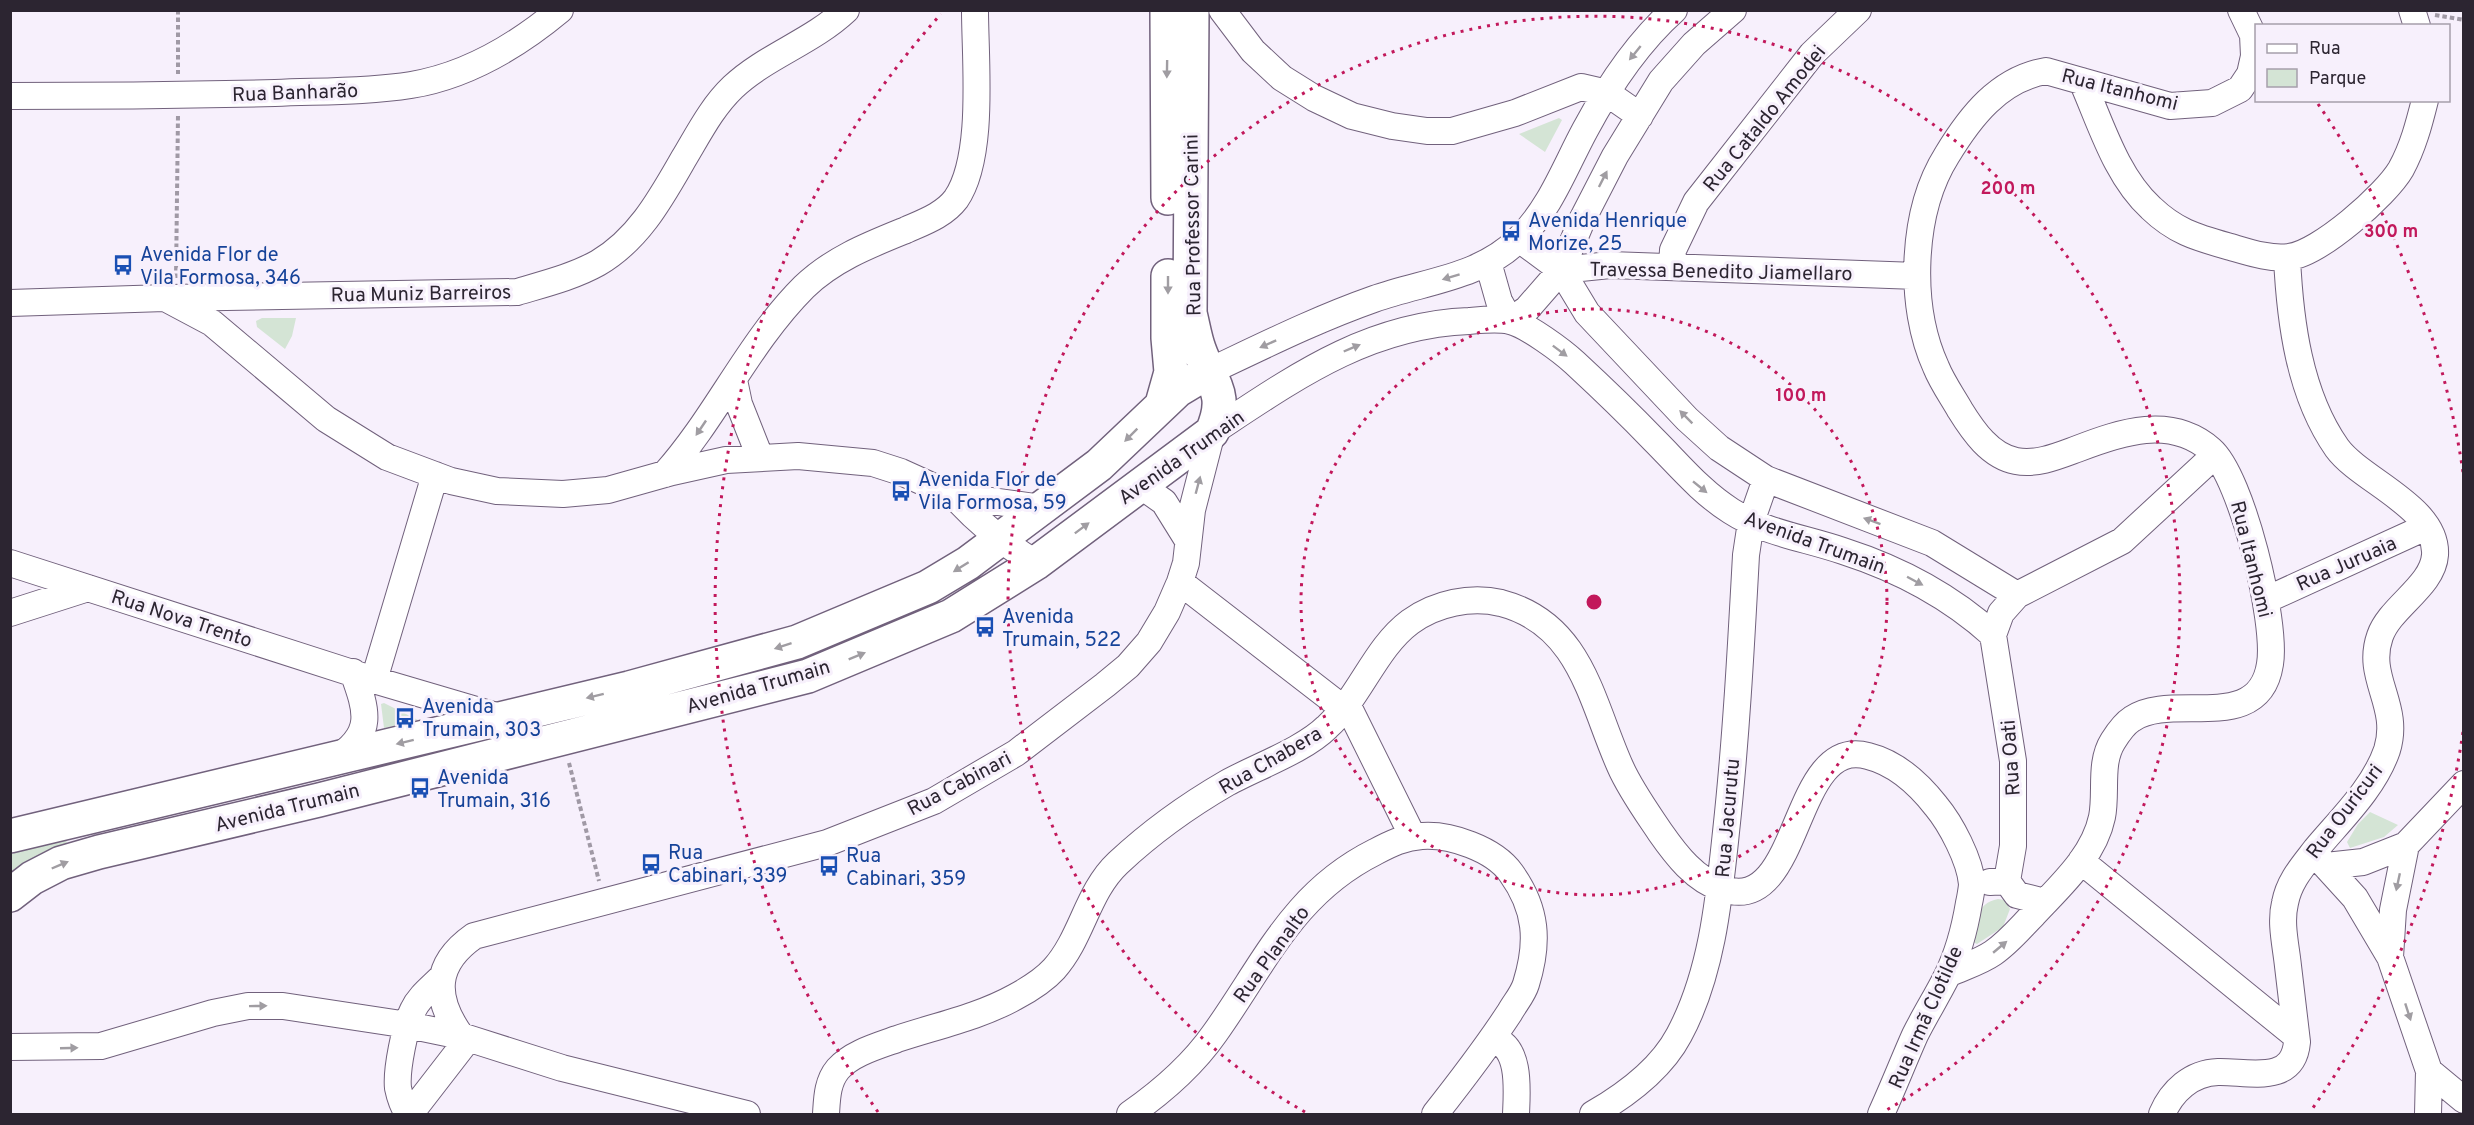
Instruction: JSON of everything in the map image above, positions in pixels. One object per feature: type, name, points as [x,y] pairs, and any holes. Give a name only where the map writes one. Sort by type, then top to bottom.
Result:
[{"type":"main road","name":"Rua Professor Carini","points":[[1162,404],[1171,372],[1168,338],[1167,10]]},
{"type":"main road","name":"Rua Professor Carini","points":[[1192,10],[1190,313],[1198,347],[1220,398],[1220,413],[1212,432]]},
{"type":"main road","name":"Avenida Trumain","points":[[10,836],[333,760],[797,642],[928,587],[1000,540],[1099,465],[1178,390],[1208,372]]},
{"type":"main road","name":"Avenida Trumain","points":[[10,895],[32,878],[89,854],[318,800],[512,749],[808,676],[951,616],[1036,563],[1212,432]]},
{"type":"street","name":"Rua Banharão","points":[[10,96],[178,96],[358,90],[412,85],[455,72],[490,57],[533,33],[560,10]]},
{"type":"street","name":"Rua Muniz Barreiros","points":[[16,310],[170,297],[517,292],[563,279],[598,263],[620,248],[638,230],[657,204],[712,111],[732,88],[752,71],[808,40],[846,10]]},
{"type":"street","points":[[665,474],[698,434],[771,323],[804,287],[828,266],[856,251],[939,215],[955,201],[964,184],[971,161],[975,117],[975,10]]},
{"type":"street","points":[[1222,10],[1253,51],[1282,78],[1314,98],[1352,116],[1392,126],[1426,131],[1452,131],[1515,113],[1581,87],[1607,93],[1640,116]]},
{"type":"street","points":[[1519,239],[1536,220],[1622,69],[1650,34],[1674,10]]},
{"type":"street","points":[[1488,262],[1499,301],[1510,321],[1527,309],[1561,270],[1582,220],[1610,165],[1674,65],[1733,10]]},
{"type":"street","name":"Rua Cataldo Amodei","points":[[1672,267],[1673,250],[1696,202],[1812,54],[1858,10]]},
{"type":"street","name":"Rua Itanhomi","points":[[1948,974],[1994,953],[2045,902],[2081,861],[2094,841],[2102,816],[2108,749],[2131,720],[2147,712],[2228,708],[2257,693],[2265,680],[2270,664],[2270,638],[2266,600],[2243,508],[2226,469],[2216,455],[2190,436],[2164,429],[2133,430],[2055,457],[2031,462],[2014,461],[1997,454],[1967,422],[1936,367],[1919,308],[1917,276],[1924,214],[1930,194],[1944,160],[1966,125],[2003,88],[2029,74],[2046,71],[2170,106],[2212,103],[2225,98],[2240,89],[2250,74],[2254,56],[2253,35],[2241,10]]},
{"type":"street","points":[[2082,81],[2121,168],[2132,187],[2156,213],[2170,225],[2198,239],[2287,258],[2308,253],[2351,221],[2399,172],[2410,151],[2424,102]]},
{"type":"street","name":"Avenida Trumain","points":[[1208,372],[1303,328],[1376,298],[1466,273],[1488,262],[1519,239],[1561,270],[1587,313],[1687,418],[1719,448],[1766,479],[1833,507],[1932,543],[2017,596]]},
{"type":"street","name":"Rua Ouricuri","points":[[2162,1114],[2170,1096],[2196,1077],[2216,1072],[2264,1075],[2279,1070],[2296,1054],[2283,923],[2285,903],[2295,874],[2320,859],[2378,772],[2391,731],[2391,720],[2378,676],[2375,655],[2380,636],[2390,616],[2415,591],[2435,556],[2433,543],[2426,527],[2413,511],[2354,465],[2338,449],[2326,429],[2296,351],[2287,258]]},
{"type":"street","name":"Travessa Benedito Jiamellaro","points":[[1561,270],[1610,265],[1917,276]]},
{"type":"street","points":[[170,297],[212,323],[326,419],[387,457],[435,475],[497,491],[563,494],[608,490],[726,460],[760,457],[832,458],[873,464],[901,472],[954,496],[1042,508]]},
{"type":"street","name":"Avenida Trumain","points":[[1212,432],[1290,381],[1358,346],[1397,331],[1446,322],[1510,321],[1540,337],[1574,362],[1653,438],[1694,483],[1730,510],[1751,522],[1895,570],[1968,612],[1993,636]]},
{"type":"street","points":[[734,380],[739,404],[760,457]]},
{"type":"street","name":"Rua Cabinari","points":[[409,1114],[400,1099],[398,1085],[412,1011],[420,998],[441,978],[447,962],[459,947],[474,936],[827,843],[934,801],[1016,753],[1128,666],[1149,642],[1167,612],[1180,582],[1186,563],[1192,510],[1212,432]]},
{"type":"street","points":[[1993,636],[2001,613],[2017,596],[2121,541],[2216,455]]},
{"type":"street","points":[[333,760],[357,741],[365,724],[363,676],[435,475]]},
{"type":"street","name":"Rua Jacurutu","points":[[1593,1114],[1647,1075],[1668,1053],[1679,1036],[1702,977],[1720,888],[1730,794],[1746,555],[1751,522],[1766,479]]},
{"type":"street","points":[[1140,485],[1164,502],[1187,539]]},
{"type":"street","points":[[954,496],[1000,540],[1036,563]]},
{"type":"street","name":"Rua Juruaia","points":[[2266,600],[2426,527]]},
{"type":"street","name":"Rua Nova Trento","points":[[10,563],[363,676],[503,718]]},
{"type":"street","points":[[1180,582],[1345,706],[1413,837]]},
{"type":"street","points":[[10,613],[88,588]]},
{"type":"street","name":"Rua Chabera","points":[[826,1114],[827,1095],[833,1074],[840,1066],[874,1047],[996,1006],[1038,982],[1055,968],[1101,883],[1116,865],[1156,832],[1223,785],[1325,730],[1345,706],[1387,646],[1408,623],[1431,609],[1457,602],[1478,599],[1502,603],[1527,613],[1551,628],[1568,646],[1596,704],[1622,772],[1677,856],[1696,874],[1720,888]]},
{"type":"street","name":"Rua Oati","points":[[1993,636],[2013,761],[2013,846],[2007,881]]},
{"type":"street","points":[[503,718],[512,749]]},
{"type":"street","name":"Rua Irmã Clotilde","points":[[1720,888],[1739,892],[1753,889],[1766,880],[1828,765],[1839,757],[1853,753],[1872,756],[1894,766],[1924,791],[1948,820],[1965,860],[1972,885],[1966,921],[1948,974],[1915,1036],[1881,1114]]},
{"type":"street","points":[[2320,859],[2363,862],[2406,845],[2463,784]]},
{"type":"street","name":"Rua Planalto","points":[[1130,1114],[1157,1096],[1189,1066],[1215,1034],[1269,949],[1294,915],[1308,901],[1336,876],[1368,855],[1402,839],[1424,836],[1468,844],[1492,855],[1506,865],[1523,889],[1532,915],[1536,939],[1526,987],[1492,1039],[1435,1114]]},
{"type":"street","points":[[2390,957],[2392,910],[2406,845]]},
{"type":"street","points":[[2320,859],[2355,898],[2390,957],[2429,1071],[2428,1114]]},
{"type":"street","points":[[2081,861],[2296,1036]]},
{"type":"street","points":[[1972,885],[2007,881],[2017,895],[2045,902]]},
{"type":"street","points":[[441,978],[447,1014],[464,1038]]},
{"type":"street","points":[[10,1047],[101,1046],[213,1013],[248,1006],[283,1006],[408,1025],[464,1038],[562,1068],[747,1114]]},
{"type":"street","points":[[409,1114],[464,1038]]},
{"type":"street","points":[[1492,1039],[1503,1042],[1510,1051],[1516,1083],[1516,1114]]},
{"type":"street","points":[[2429,1071],[2463,1100]]},
{"type":"path","points":[[170,297],[178,96],[178,10]]},
{"type":"path","points":[[567,757],[605,902]]},
{"type":"green space","points":[[1559,118],[1562,120],[1545,152],[1519,134]]},
{"type":"green space","points":[[262,318],[296,318],[292,336],[285,349],[257,327],[256,321]]},
{"type":"green space","points":[[384,703],[418,720],[384,728],[381,704]]},
{"type":"green space","points":[[2370,812],[2398,825],[2384,837],[2350,848],[2347,842],[2358,824]]},
{"type":"green space","points":[[65,837],[68,846],[11,873],[10,855],[33,844]]},
{"type":"green space","points":[[2005,900],[2010,909],[2003,927],[1977,944],[1971,941],[1981,909],[1991,901]]},
{"type":"place","name":"Avenida Henrique Morize, 25","points":[[1511,231]]},
{"type":"place","name":"Avenida Flor de Vila Formosa, 346","points":[[123,265]]},
{"type":"place","name":"Avenida Flor de Vila Formosa, 59","points":[[901,491]]},
{"type":"place","name":"Avenida Trumain, 522","points":[[985,627]]},
{"type":"place","name":"Avenida Trumain, 303","points":[[405,718]]},
{"type":"place","name":"Avenida Trumain, 316","points":[[420,788]]},
{"type":"place","name":"Rua Cabinari, 339","points":[[651,864]]},
{"type":"place","name":"Rua Cabinari, 359","points":[[829,866]]}]
